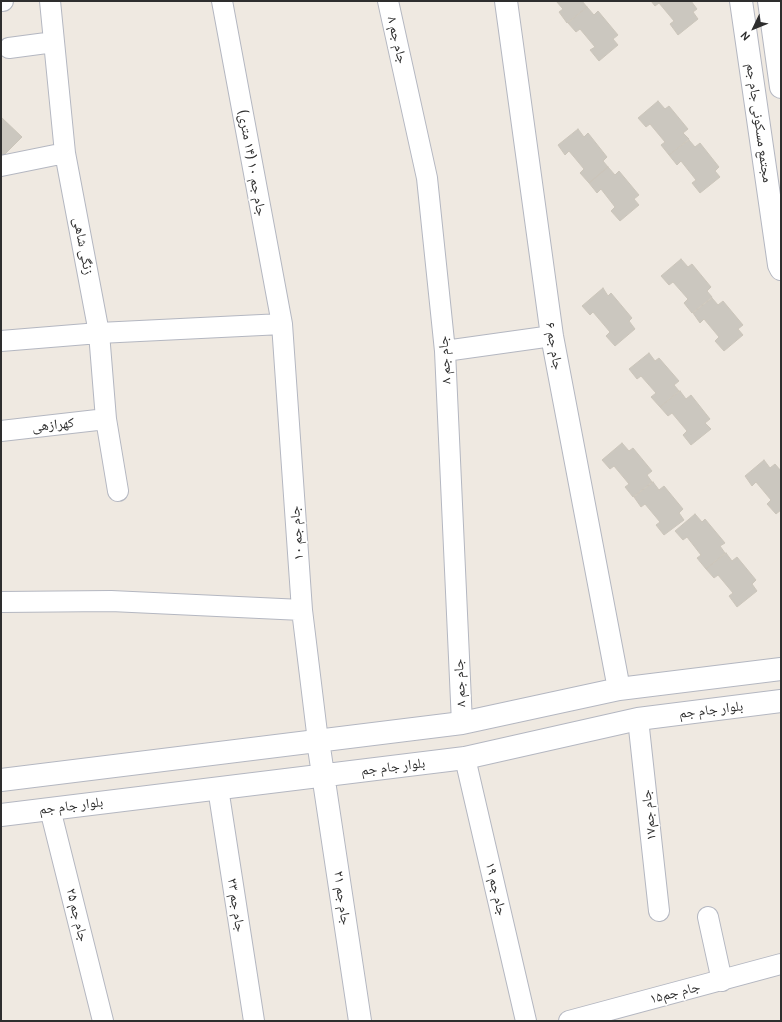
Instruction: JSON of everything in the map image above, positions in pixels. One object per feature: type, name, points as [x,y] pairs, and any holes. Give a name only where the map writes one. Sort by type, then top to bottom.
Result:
[{"type":"main road","name":"جام جم ۶","points":[[506,1],[552,336],[619,689]]},
{"type":"main road","name":"مجتمع مسکونی جام جم","points":[[741,1],[744,27],[773,164],[781,269]]},
{"type":"main road","name":"مجتمع مسکونی جام جم","points":[[771,11],[781,87]]},
{"type":"main road","points":[[744,27],[771,11]]},
{"type":"main road","points":[[1,780],[462,723],[619,689],[781,669]]},
{"type":"main road","name":"بلوار جام جم","points":[[1,815],[465,758],[638,719],[781,701]]},
{"type":"main road","name":"جام جم ۲۱","points":[[318,741],[360,1021]]},
{"type":"street","name":"زنگی شاهی","points":[[50,1],[65,154],[99,333],[106,419],[118,491]]},
{"type":"street","name":"جام جم ۱۰ (۱۴ متری)","points":[[222,1],[282,324]]},
{"type":"street","name":"جام جم ۸","points":[[388,1],[427,178],[445,351],[462,723]]},
{"type":"street","points":[[9,48],[54,42]]},
{"type":"street","points":[[1,166],[65,154]]},
{"type":"street","points":[[1,341],[99,333],[282,324]]},
{"type":"street","name":"جام جم ۱۰","points":[[282,324],[302,610],[318,741]]},
{"type":"street","points":[[445,351],[552,336]]},
{"type":"street","name":"کهرازهی","points":[[1,430],[106,419]]},
{"type":"street","points":[[1,602],[111,601],[302,610]]},
{"type":"street","name":"جام جم۱۷","points":[[638,719],[659,911]]},
{"type":"street","name":"جام جم ۱۹","points":[[465,758],[526,1021]]},
{"type":"street","name":"جام جم ۲۳","points":[[218,788],[254,1021]]},
{"type":"street","name":"جام جم ۲۵","points":[[50,809],[103,1021]]},
{"type":"street","points":[[708,916],[722,981]]},
{"type":"street","name":"جام جم۱۵","points":[[569,1021],[781,964]]},
{"type":"building","points":[[556,1],[582,1],[587,7],[567,23],[559,12],[563,9]]},
{"type":"building","points":[[651,1],[691,1],[697,9],[693,12],[698,19],[678,35],[670,24],[674,21],[659,3],[655,6]]},
{"type":"building","points":[[587,7],[594,15],[598,11],[618,35],[613,39],[618,45],[599,61],[590,50],[595,47],[580,29],[576,32],[568,23]]},
{"type":"building","points":[[658,101],[665,109],[669,106],[688,129],[683,133],[689,139],[669,155],[661,145],[665,142],[650,124],[646,127],[638,118]]},
{"type":"building","points":[[1,117],[22,137],[1,158]]},
{"type":"building","points":[[578,129],[584,137],[588,133],[607,157],[603,161],[608,167],[589,183],[580,173],[584,169],[569,151],[565,155],[558,145]]},
{"type":"building","points":[[689,140],[695,147],[700,143],[719,167],[715,171],[720,177],[700,193],[692,183],[696,180],[681,161],[677,165],[669,155]]},
{"type":"building","points":[[608,167],[615,175],[619,171],[639,195],[634,199],[639,205],[620,221],[611,211],[615,207],[601,189],[597,193],[589,183]]},
{"type":"building","points":[[681,259],[688,267],[692,264],[711,287],[707,291],[712,297],[692,313],[684,303],[688,299],[673,282],[669,285],[661,276]]},
{"type":"building","points":[[603,288],[608,296],[611,293],[632,318],[629,321],[635,329],[615,346],[606,336],[610,332],[593,312],[590,315],[582,306]]},
{"type":"building","points":[[712,298],[718,305],[723,301],[743,325],[738,329],[743,335],[724,351],[715,341],[719,337],[704,319],[700,323],[693,313]]},
{"type":"building","points":[[649,353],[655,361],[659,358],[679,381],[674,385],[679,391],[660,407],[651,397],[656,393],[641,376],[637,379],[629,369]]},
{"type":"building","points":[[680,391],[686,399],[691,395],[710,419],[705,423],[711,429],[691,445],[683,435],[687,431],[672,413],[668,416],[660,407]]},
{"type":"building","points":[[622,443],[629,451],[633,448],[652,471],[647,475],[652,482],[633,497],[625,487],[629,484],[614,466],[610,469],[602,460]]},
{"type":"building","points":[[764,460],[770,468],[775,464],[781,471],[781,510],[776,514],[767,504],[771,500],[756,482],[752,486],[745,476]]},
{"type":"building","points":[[653,482],[659,490],[664,486],[683,509],[679,513],[684,520],[664,535],[656,525],[660,522],[645,504],[641,507],[634,497]]},
{"type":"building","points":[[695,514],[702,522],[705,519],[725,543],[720,546],[725,553],[706,569],[697,558],[701,555],[687,537],[683,540],[675,531]]},
{"type":"building","points":[[726,553],[732,561],[737,557],[756,580],[752,584],[757,591],[737,607],[729,596],[733,593],[718,575],[714,578],[706,569]]}]
